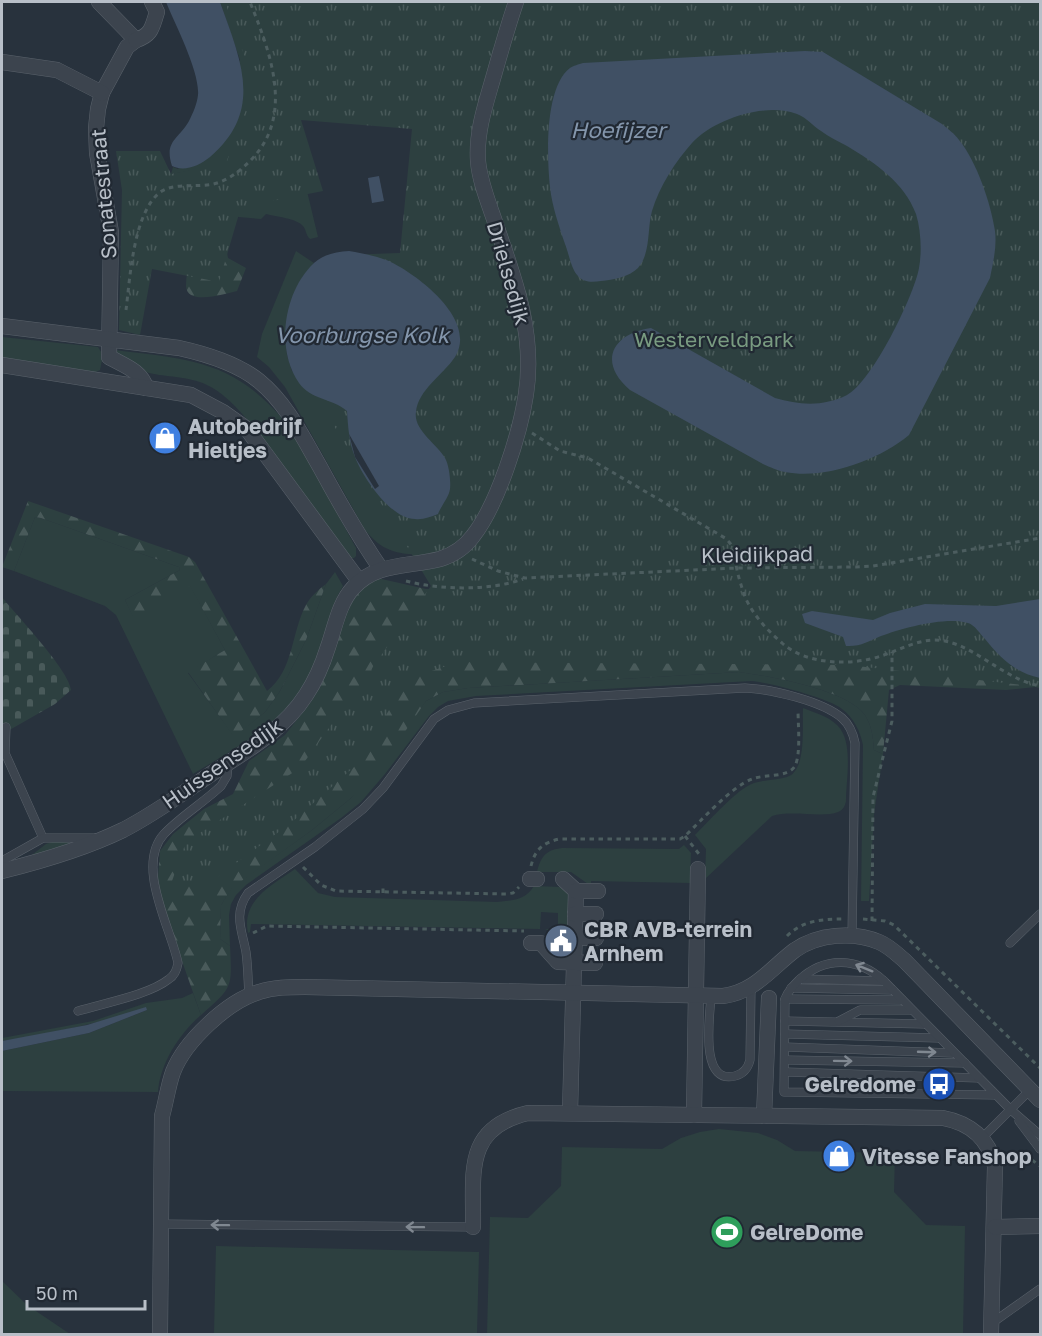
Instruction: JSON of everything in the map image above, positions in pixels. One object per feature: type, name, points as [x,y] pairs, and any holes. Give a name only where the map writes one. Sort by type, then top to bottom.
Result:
[{"type":"street","points":[[99,2],[136,40]]},
{"type":"street","name":"Sonatestraat","points":[[107,381],[111,232],[97,153],[98,109],[102,93],[127,47],[136,40],[146,37],[151,29],[157,12],[152,2]]},
{"type":"street","name":"Drielsedijk","points":[[403,564],[440,559],[458,550],[472,538],[480,527],[508,463],[526,392],[528,357],[526,321],[516,282],[481,181],[478,158],[482,116],[516,2]]},
{"type":"street","points":[[2,62],[57,70],[102,93]]},
{"type":"street","points":[[2,326],[179,348],[202,353],[232,365],[258,380],[288,410],[362,541],[381,569]]},
{"type":"street","points":[[109,357],[139,375],[144,380],[146,388]]},
{"type":"street","points":[[2,365],[191,395],[202,399],[247,429],[359,581]]},
{"type":"street","name":"Huissensedijk","points":[[2,872],[66,852],[105,837],[143,818],[265,738],[291,715],[308,693],[327,651],[344,600],[359,581],[381,569],[403,564]]},
{"type":"street","points":[[694,1115],[703,996],[698,869]]},
{"type":"street","points":[[563,879],[576,891],[598,891]]},
{"type":"street","points":[[570,1112],[576,891]]},
{"type":"street","points":[[575,914],[596,914]]},
{"type":"street","points":[[160,1335],[162,1116],[173,1071],[195,1037],[218,1016],[249,996],[278,988],[304,987],[574,994],[732,995],[751,988],[797,949],[807,944],[826,937],[852,936],[872,939],[885,945],[905,961],[1015,1074],[1037,1092]]},
{"type":"street","points":[[575,938],[596,938]]},
{"type":"street","points":[[534,939],[558,962],[595,963]]},
{"type":"street","points":[[764,1116],[769,998]]},
{"type":"street","points":[[473,1227],[476,1154],[488,1134],[499,1124],[515,1116],[539,1112],[570,1112],[943,1118],[965,1124],[982,1138],[993,1155],[997,1179],[992,1329]]},
{"type":"street","points":[[995,1227],[1041,1226]]},
{"type":"lane","points":[[249,996],[246,953],[238,923],[242,902],[256,886],[363,809],[383,788],[434,719],[455,707],[474,704],[735,688],[761,690],[836,713],[849,725],[854,736],[852,936]]},
{"type":"lane","points":[[6,728],[5,753],[42,838]]},
{"type":"lane","points":[[78,1011],[154,988],[174,974],[178,963],[156,889],[153,855],[164,835],[221,786],[227,776],[228,763]]},
{"type":"lane","points":[[2,861],[42,838],[105,837]]},
{"type":"lane","points":[[1010,944],[1041,914]]},
{"type":"lane","points":[[996,1095],[784,1092],[785,999],[800,979],[819,966],[846,963],[866,967],[884,981],[1011,1110],[1041,1135]]},
{"type":"lane","points":[[800,979],[884,981]]},
{"type":"lane","points":[[703,996],[711,1061],[718,1073],[731,1077],[745,1070],[750,1060],[751,988]]},
{"type":"lane","points":[[791,988],[893,990]]},
{"type":"lane","points":[[785,999],[902,1000]]},
{"type":"lane","points":[[838,1022],[860,1011],[911,1010]]},
{"type":"lane","points":[[785,1021],[925,1024]]},
{"type":"lane","points":[[785,1034],[938,1038]]},
{"type":"lane","points":[[785,1047],[953,1053]]},
{"type":"lane","points":[[785,1060],[965,1063]]},
{"type":"lane","points":[[785,1072],[979,1078]]},
{"type":"lane","points":[[982,1138],[1011,1110],[1037,1092]]},
{"type":"lane","points":[[1011,1110],[1041,1149]]},
{"type":"lane","points":[[162,1224],[473,1227]]},
{"type":"lane","points":[[992,1329],[1041,1289]]},
{"type":"path","points":[[126,314],[134,250],[148,206],[158,194],[166,189],[213,184],[228,178],[258,152],[272,126],[275,84],[271,55],[250,2]]},
{"type":"path","points":[[519,425],[560,451],[588,459],[725,538],[734,548],[746,598],[756,616],[784,645],[795,652],[819,660],[845,663],[879,657],[911,644],[947,640],[978,655],[1001,671],[1026,683],[1041,686]]},
{"type":"path","name":"Kleidijkpad","points":[[475,561],[498,571],[525,578],[737,568],[873,566],[1041,538]]},
{"type":"path","points":[[381,569],[390,576],[428,586],[504,586],[525,578]]},
{"type":"path","points":[[872,939],[873,796],[892,721],[892,652]]},
{"type":"path","points":[[295,860],[326,888],[347,892],[452,895],[513,893],[529,878],[538,848],[550,841],[629,837],[680,839],[748,781],[792,769],[797,758],[799,700]]},
{"type":"path","points":[[559,834],[559,839]]},
{"type":"path","points":[[595,834],[595,839]]},
{"type":"path","points":[[685,836],[689,841]]},
{"type":"path","points":[[347,892],[348,886]]},
{"type":"path","points":[[383,887],[383,893]]},
{"type":"path","points":[[417,888],[417,894]]},
{"type":"path","points":[[452,895],[453,888]]},
{"type":"path","points":[[485,889],[485,895]]},
{"type":"path","points":[[242,935],[252,934],[267,926],[534,939]]},
{"type":"path","points":[[993,1155],[1022,1155],[1041,1166]]},
{"type":"green space","points":[[220,2],[249,2],[264,42],[248,161],[171,174],[173,167],[178,169],[240,60]]},
{"type":"green space","name":"Westerveldpark","points":[[225,2],[1040,2],[1040,687],[848,665],[458,662],[408,679],[355,766],[291,823],[202,888],[172,881],[186,842],[300,768],[431,586],[302,373],[345,255],[400,253],[412,129],[301,120],[323,191],[241,207],[219,282],[152,269],[140,335],[119,330],[122,190],[116,151],[160,151],[171,174],[226,163],[255,86]]},
{"type":"green space","points":[[301,166],[318,237],[310,239],[300,223],[286,218],[266,214],[261,219],[227,216]]},
{"type":"green space","points":[[226,248],[228,258],[246,268],[237,291],[207,297],[193,296],[188,292],[186,286],[190,257]]},
{"type":"green space","points":[[296,251],[314,263],[302,278],[292,299],[286,335],[287,355],[292,371],[328,401],[423,555],[390,550],[377,543],[365,530],[285,387],[269,367],[257,357],[262,334]]},
{"type":"green space","points":[[2,337],[98,347],[103,355],[100,370],[94,373],[2,360]]},
{"type":"green space","points":[[115,350],[192,361],[233,377],[252,389],[291,429],[356,548],[356,556],[349,558],[246,418],[223,395],[199,382],[134,368]]},
{"type":"green space","points":[[28,501],[189,557],[195,562],[267,691],[276,682],[287,662],[306,605],[326,584],[306,640],[280,691],[265,712],[234,737],[188,672],[225,650],[190,586],[133,617],[125,600],[180,570],[179,567],[35,517],[14,571],[2,567]]},
{"type":"green space","points":[[35,517],[179,567],[180,570],[125,600],[133,616],[190,585],[225,650],[188,673],[234,736],[265,712],[280,691],[306,640],[326,584],[335,572],[343,586],[335,601],[320,651],[309,675],[284,711],[269,725],[193,774],[116,615],[105,606],[14,571]]},
{"type":"green space","points":[[377,578],[426,589],[463,590],[1040,678],[1040,688],[1006,690],[900,685],[889,690],[883,754],[874,750],[871,727],[865,715],[856,706],[842,698],[807,686],[739,672],[468,688],[443,692],[426,701],[384,762],[351,798],[312,830],[232,888],[221,905],[220,939],[230,946],[230,979],[225,992],[201,1015],[157,890],[160,851],[173,834],[204,809],[233,794],[249,761],[285,735],[311,702],[322,683],[344,617],[356,595],[363,587]]},
{"type":"green space","points":[[2,597],[52,657],[68,681],[71,690],[55,704],[6,732],[2,730]]},
{"type":"green space","points":[[739,672],[826,691],[856,706],[865,715],[872,732],[874,750],[883,754],[874,814],[869,901],[861,901],[863,745],[853,721],[835,705],[798,692],[752,681],[476,696],[448,701],[438,707],[361,802],[246,885],[231,904],[230,946],[220,939],[221,905],[232,887],[312,830],[351,798],[426,701],[443,692],[468,688]]},
{"type":"green space","points":[[803,708],[830,719],[837,725],[846,741],[848,761],[844,806],[840,811],[832,814],[772,816],[705,879],[706,849],[695,835],[746,787],[761,781],[787,777],[793,773],[801,757]]},
{"type":"green space","points":[[55,841],[71,843],[28,858],[46,844]]},
{"type":"green space","points":[[684,845],[691,853],[690,883],[591,881],[591,886],[571,872],[537,872],[545,855],[556,849],[679,849]]},
{"type":"green space","points":[[295,869],[318,893],[335,897],[497,902],[527,895],[534,886],[562,887],[570,893],[570,933],[555,933],[545,929],[558,929],[558,913],[541,912],[540,929],[251,924],[248,933],[247,921],[254,902],[268,888]]},
{"type":"green space","points":[[193,993],[201,1015],[172,1049],[163,1070],[158,1092],[2,1091],[2,1051],[89,1033],[147,1010],[39,1035],[2,1041],[2,1038],[93,1021],[146,1003],[182,998]]},
{"type":"green space","name":"GelreDome","points":[[719,1129],[758,1133],[777,1140],[795,1151],[895,1153],[894,1192],[926,1225],[965,1226],[963,1334],[487,1334],[490,1217],[528,1218],[561,1186],[562,1147],[662,1149],[681,1138]]},
{"type":"green space","points":[[216,1246],[479,1252],[477,1334],[214,1334]]},
{"type":"green space","points":[[2,1281],[27,1305],[70,1334],[2,1334]]},
{"type":"water","points":[[166,2],[220,2],[235,44],[243,83],[243,102],[238,121],[227,139],[206,160],[186,168],[172,166],[170,151],[173,141],[185,127],[193,112],[198,95],[198,85],[181,35]]},
{"type":"water","name":"Hoefijzer","points":[[805,51],[823,52],[942,124],[956,136],[972,160],[987,196],[995,231],[995,243],[990,278],[909,435],[883,452],[851,466],[801,474],[774,469],[763,464],[630,390],[614,370],[612,360],[614,351],[618,343],[626,336],[651,328],[775,398],[811,404],[829,402],[847,395],[868,374],[890,337],[909,298],[919,268],[920,234],[916,214],[904,192],[888,174],[800,115],[771,110],[741,115],[702,134],[680,158],[663,184],[655,202],[650,218],[647,248],[638,268],[621,277],[589,282],[580,278],[574,269],[556,216],[550,187],[548,142],[555,91],[570,68],[576,65]]},
{"type":"water","points":[[379,176],[384,201],[372,203],[368,178]]},
{"type":"water","name":"Voorburgse Kolk","points":[[349,251],[389,261],[415,277],[442,300],[458,328],[460,343],[455,357],[421,397],[416,412],[418,425],[445,458],[450,478],[449,492],[438,514],[426,518],[406,517],[379,496],[364,476],[355,457],[350,440],[347,411],[304,389],[292,369],[287,354],[286,321],[290,304],[304,275],[322,257]]},
{"type":"water","points":[[1040,599],[1040,678],[1031,676],[1009,664],[968,623],[948,621],[924,624],[890,633],[860,645],[846,646],[843,637],[805,623],[802,614],[812,611],[873,620],[925,604],[996,606]]},
{"type":"water","points":[[146,1007],[147,1010],[89,1033],[2,1051],[2,1041],[87,1025]]},
{"type":"pier","points":[[349,434],[379,486],[375,489],[355,457]]},
{"type":"place","name":"Autobedrijf Hieltjes","points":[[165,438]]},
{"type":"place","name":"CBR AVB-terrein Arnhem","points":[[561,941]]},
{"type":"place","name":"Gelredome","points":[[939,1084]]},
{"type":"place","name":"Vitesse Fanshop","points":[[839,1156]]},
{"type":"place","name":"GelreDome","points":[[727,1232]]}]
